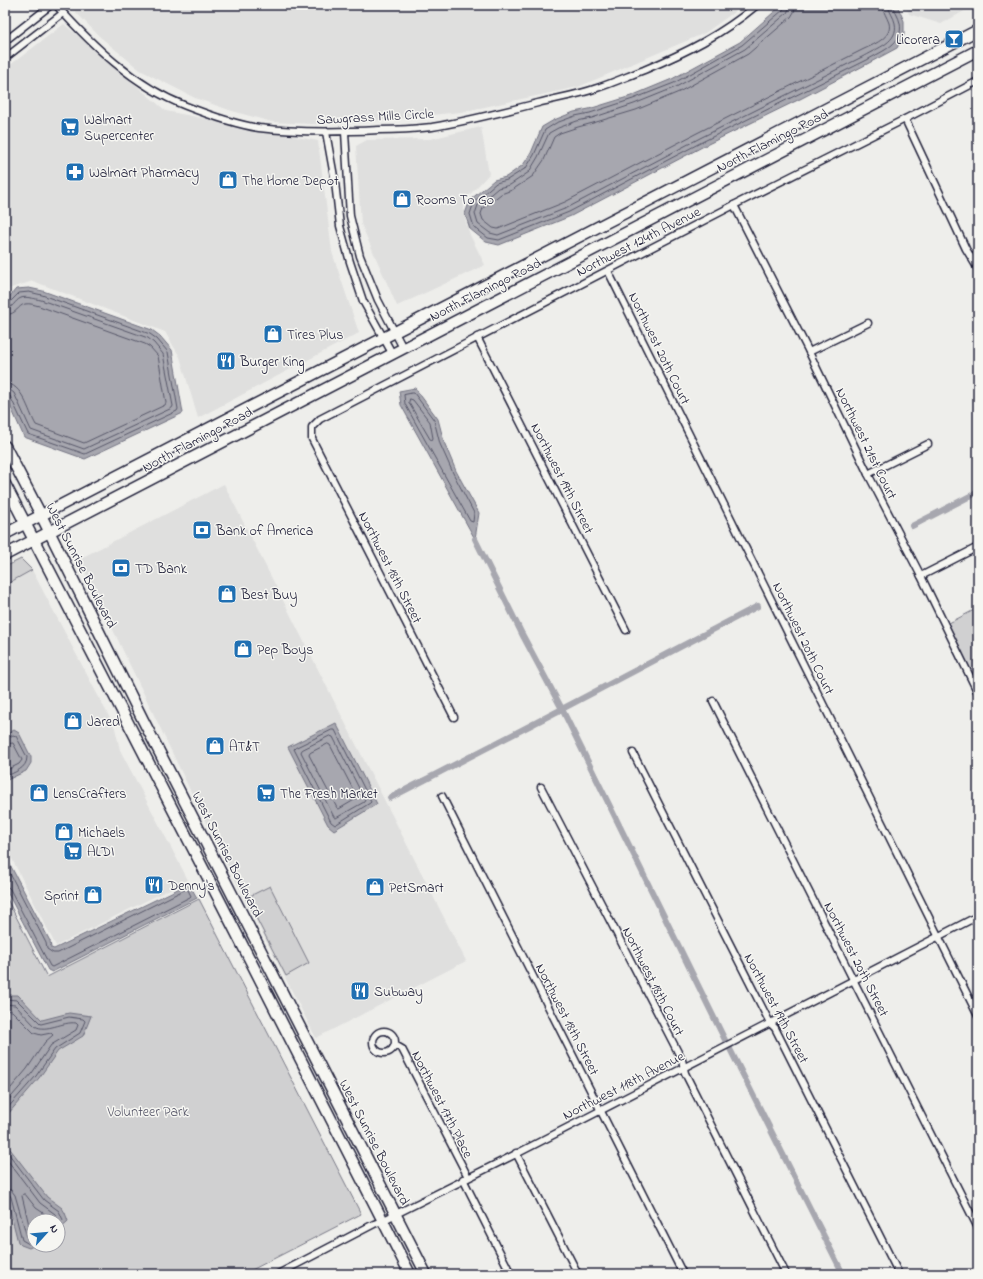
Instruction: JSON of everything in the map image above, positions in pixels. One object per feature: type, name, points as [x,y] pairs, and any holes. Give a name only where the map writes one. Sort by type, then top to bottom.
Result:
[{"type":"highway","name":"North Flamingo Road","points":[[5,534],[978,30]]},
{"type":"highway","name":"North Flamingo Road","points":[[5,555],[978,50]]},
{"type":"highway","name":"West Sunrise Boulevard","points":[[5,446],[42,516],[426,1274]]},
{"type":"highway","name":"West Sunrise Boulevard","points":[[5,484],[410,1274]]},
{"type":"street","points":[[5,41],[51,5]]},
{"type":"street","name":"Sawgrass Mills Circle","points":[[56,5],[96,47],[124,70],[166,97],[222,118],[259,128],[326,132],[432,127],[491,116],[596,89],[663,62],[698,45],[717,35],[757,5]]},
{"type":"street","points":[[5,58],[63,13]]},
{"type":"street","name":"Northwest 124th Avenue","points":[[312,427],[320,419],[978,81]]},
{"type":"street","points":[[905,119],[964,244],[978,270]]},
{"type":"street","points":[[326,132],[335,182],[340,226],[350,262],[363,301],[392,353]]},
{"type":"street","points":[[345,132],[350,216],[360,256],[378,300],[403,348]]},
{"type":"street","name":"Northwest 21st Court","points":[[734,205],[809,352],[868,474],[921,576],[978,693]]},
{"type":"street","name":"Northwest 20th Court","points":[[608,271],[978,1016]]},
{"type":"street","points":[[809,352],[868,323]]},
{"type":"street","name":"Northwest 19th Street","points":[[477,338],[626,630]]},
{"type":"street","name":"Northwest 18th Street","points":[[312,427],[312,439],[454,716]]},
{"type":"street","points":[[868,474],[928,444]]},
{"type":"street","points":[[921,576],[978,547]]},
{"type":"street","name":"Northwest 20th Street","points":[[713,701],[978,1228]]},
{"type":"street","name":"Northwest 19th Street","points":[[633,753],[770,1023],[775,1028],[899,1274]]},
{"type":"street","name":"Northwest 18th Court","points":[[541,787],[682,1060],[685,1073],[786,1274]]},
{"type":"street","name":"Northwest 18th Street","points":[[442,796],[683,1274]]},
{"type":"street","name":"Northwest 118th Avenue","points":[[278,1274],[978,916]]},
{"type":"street","name":"Northwest 17th Place","points":[[395,1045],[402,1050],[511,1274]]},
{"type":"street","points":[[516,1153],[578,1274]]},
{"type":"shaded area","points":[[69,5],[744,5],[705,33],[578,87],[461,112],[362,122],[311,124],[272,122],[232,111],[195,98],[140,70],[99,36]]},
{"type":"shaded area","points":[[905,5],[975,5],[941,24],[909,14]]},
{"type":"shaded area","points":[[64,24],[166,111],[318,141],[332,252],[359,333],[198,418],[180,357],[165,332],[33,281],[8,289],[5,293],[5,69]]},
{"type":"shaded area","points":[[481,127],[489,174],[464,201],[464,215],[470,235],[485,265],[397,306],[361,224],[356,146],[367,140],[430,139]]},
{"type":"shaded area","points":[[224,484],[466,961],[316,1038],[204,819],[79,559]]},
{"type":"shaded area","points":[[21,559],[32,570],[115,728],[120,750],[188,880],[56,946],[5,845],[5,567]]},
{"type":"green space","points":[[21,559],[32,570],[5,585],[5,567]]},
{"type":"green space","points":[[978,608],[978,687],[947,624]]},
{"type":"green space","points":[[270,886],[309,963],[286,976],[246,898]]},
{"type":"green space","name":"Volunteer Park","points":[[5,895],[47,977],[199,899],[361,1214],[244,1274],[5,1274]]},
{"type":"water","points":[[782,5],[897,5],[904,21],[904,35],[897,48],[802,98],[704,146],[571,216],[499,245],[486,242],[470,229],[465,214],[470,200],[494,180],[506,177],[523,165],[531,153],[542,127],[554,120],[574,112],[631,96],[672,79],[740,42]]},
{"type":"water","points":[[29,288],[43,291],[152,330],[160,336],[172,350],[183,413],[85,459],[24,437],[5,394],[5,302],[16,289]]},
{"type":"water","points":[[415,388],[438,419],[444,442],[456,471],[479,513],[475,539],[401,405],[399,391]]},
{"type":"water","points":[[336,723],[377,804],[334,830],[328,825],[288,747]]},
{"type":"water","points":[[14,730],[19,733],[31,757],[31,763],[26,771],[5,781],[5,736]]},
{"type":"water","points":[[5,855],[50,941],[51,948],[54,949],[186,885],[191,887],[197,898],[52,972],[48,970],[5,888]]},
{"type":"water","points":[[5,995],[18,995],[42,1020],[69,1013],[91,1016],[83,1036],[58,1051],[39,1078],[8,1114],[7,1145],[47,1197],[62,1208],[65,1213],[26,1213],[26,1247],[18,1242],[5,1191]]},
{"type":"waterway","points":[[912,526],[978,492]]},
{"type":"waterway","points":[[475,539],[522,634],[562,709],[725,1040]]},
{"type":"waterway","points":[[390,798],[758,606]]},
{"type":"waterway","points":[[730,1049],[843,1274]]},
{"type":"place","name":"Licorera","points":[[954,39]]},
{"type":"place","name":"Walmart Supercenter","points":[[70,127]]},
{"type":"place","name":"Walmart Pharmacy","points":[[75,172]]},
{"type":"place","name":"The Home Depot","points":[[228,180]]},
{"type":"place","name":"Rooms To Go","points":[[402,199]]},
{"type":"place","name":"Tires Plus","points":[[273,334]]},
{"type":"place","name":"Burger King","points":[[226,361]]},
{"type":"place","name":"Bank of America","points":[[202,530]]},
{"type":"place","name":"TD Bank","points":[[121,568]]},
{"type":"place","name":"Best Buy","points":[[227,594]]},
{"type":"place","name":"Pep Boys","points":[[243,649]]},
{"type":"place","name":"Jared","points":[[73,721]]},
{"type":"place","name":"AT&T","points":[[215,746]]},
{"type":"place","name":"LensCrafters","points":[[39,793]]},
{"type":"place","name":"The Fresh Market","points":[[266,793]]},
{"type":"place","name":"Michaels","points":[[64,832]]},
{"type":"place","name":"ALDI","points":[[73,851]]},
{"type":"place","name":"Denny's","points":[[154,885]]},
{"type":"place","name":"PetSmart","points":[[375,887]]},
{"type":"place","name":"Sprint","points":[[93,895]]},
{"type":"place","name":"Subway","points":[[360,991]]}]
